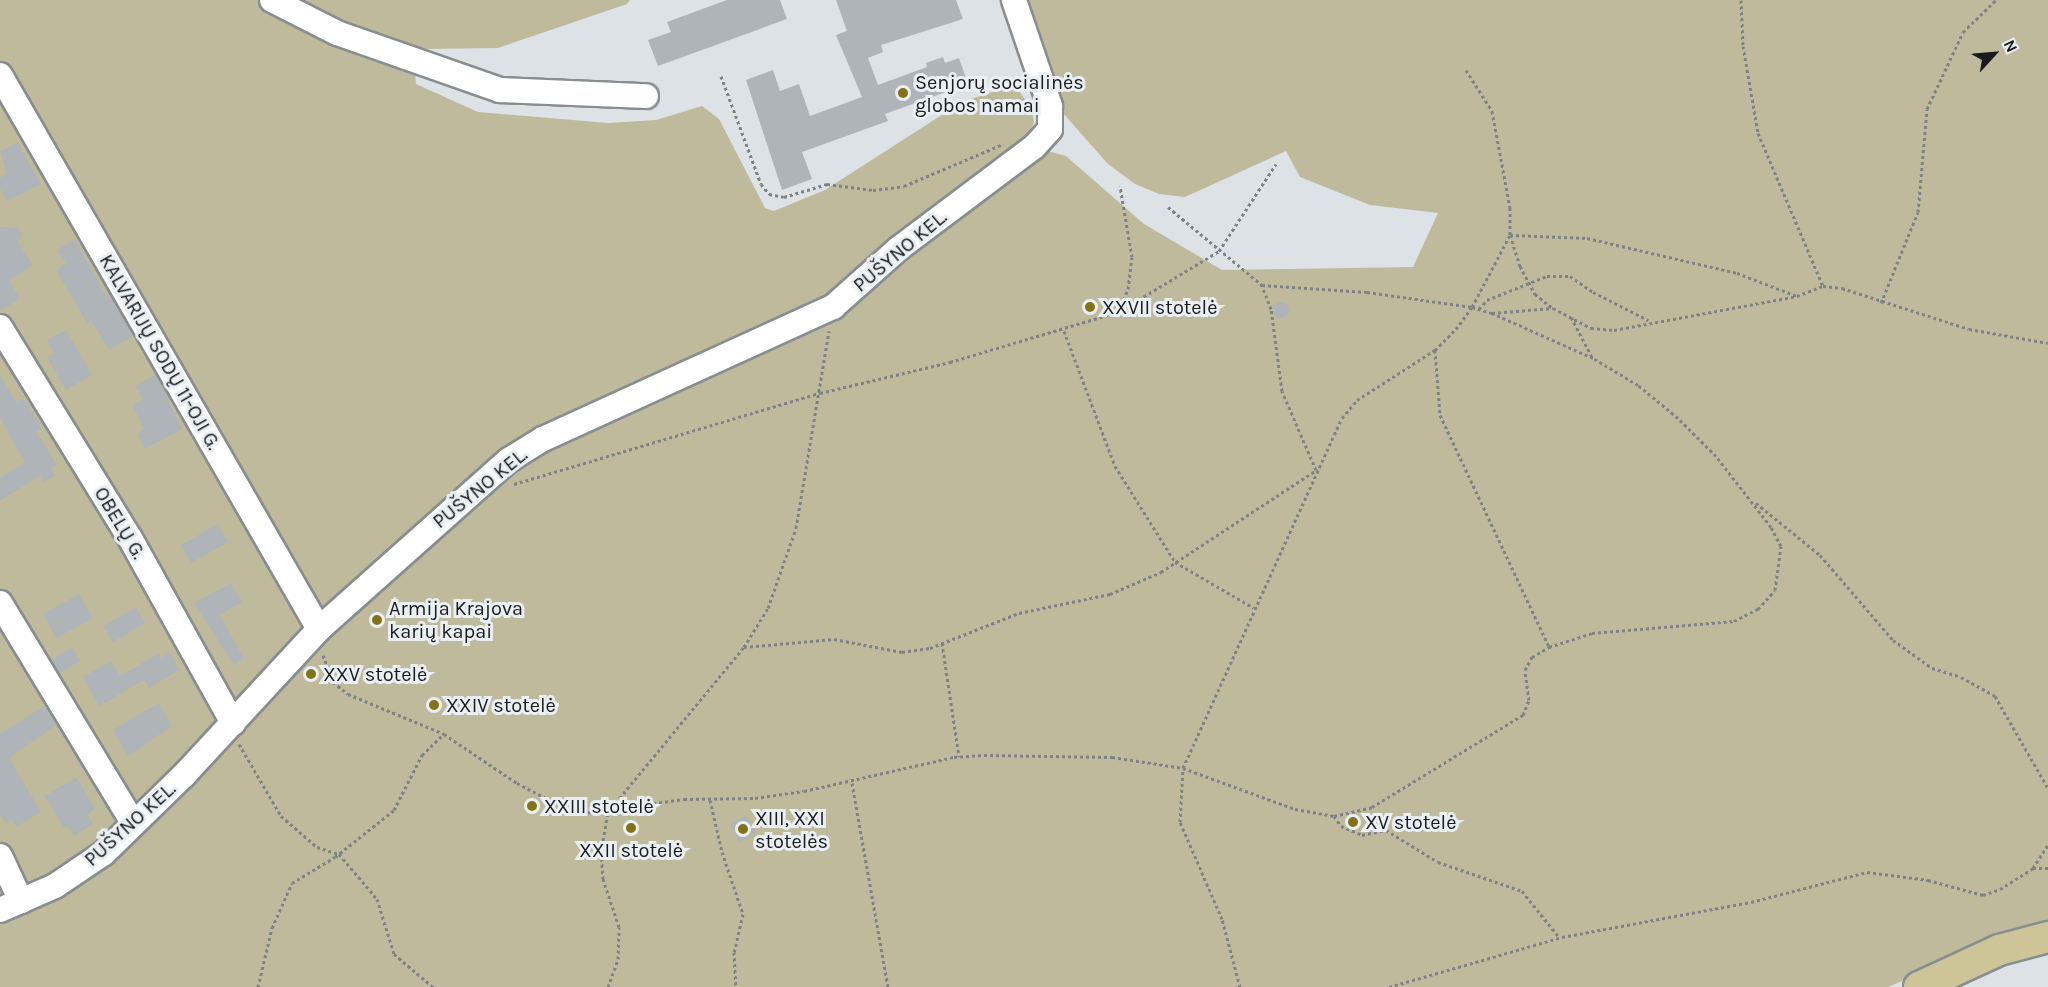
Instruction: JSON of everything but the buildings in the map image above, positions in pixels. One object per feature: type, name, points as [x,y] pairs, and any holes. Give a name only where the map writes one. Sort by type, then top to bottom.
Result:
[{"type":"main road","points":[[1919,987],[1999,950],[2048,937]]},
{"type":"street","points":[[272,0],[337,33],[500,90],[646,96]]},
{"type":"street","name":"PUŠYNO KEL.","points":[[10,906],[75,874],[104,854],[231,725],[319,629],[509,460],[543,439],[833,308],[898,249],[1034,147],[1050,129],[1050,106],[1014,0]]},
{"type":"street","name":"KALVARIJŲ SODŲ 11-OJI G.","points":[[0,75],[319,629]]},
{"type":"street","name":"OBELŲ G.","points":[[0,327],[129,538],[231,725]]},
{"type":"street","points":[[0,603],[133,823]]},
{"type":"street","points":[[0,856],[10,906]]},
{"type":"path","points":[[1741,0],[1743,46],[1758,134],[1823,286]]},
{"type":"path","points":[[1881,303],[1918,212],[1927,109],[1963,32],[1996,0]]},
{"type":"path","points":[[1466,70],[1492,111],[1510,208],[1510,235],[1529,283],[1535,294],[1553,308],[1591,328],[1614,330],[1648,320],[1797,296],[1823,286],[1842,288],[1881,303],[1969,329],[2048,343]]},
{"type":"path","points":[[721,76],[761,184],[769,194],[784,197],[827,184],[873,190],[904,186],[1011,140]]},
{"type":"path","points":[[502,488],[820,393],[1064,331],[1118,312],[1219,251],[1276,164]]},
{"type":"path","points":[[1118,312],[1128,289],[1132,257],[1119,186]]},
{"type":"path","points":[[1168,207],[1262,285],[1271,309],[1282,391],[1316,470]]},
{"type":"path","points":[[1510,235],[1587,238],[1737,273],[1797,296]]},
{"type":"path","points":[[1240,987],[1222,919],[1180,822],[1183,768],[1316,470],[1342,418],[1357,400],[1435,350],[1472,307],[1510,235]]},
{"type":"path","points":[[1479,309],[1487,300],[1547,276],[1570,276],[1593,292],[1648,320]]},
{"type":"path","points":[[1262,285],[1367,292],[1472,307],[1492,313],[1593,358],[1638,385],[1678,418],[1751,499],[1820,555],[1893,640],[1932,668],[1961,677],[1995,696],[2048,788]]},
{"type":"path","points":[[608,987],[618,959],[619,927],[603,879],[601,852],[608,812],[744,647],[768,608],[785,568],[796,528],[833,308]]},
{"type":"path","points":[[1492,313],[1553,308]]},
{"type":"path","points":[[1570,316],[1593,358]]},
{"type":"path","points":[[1064,331],[1114,466],[1175,562],[1254,608]]},
{"type":"path","points":[[1435,350],[1440,415],[1549,647]]},
{"type":"path","points":[[744,647],[834,639],[902,652],[942,643],[1019,613],[1110,594],[1175,562],[1316,470]]},
{"type":"path","points":[[319,629],[325,667],[333,682],[364,703],[444,734],[559,808],[576,814],[710,799],[755,798],[852,783],[959,757],[1112,757],[1183,768],[1295,809],[1334,816],[1372,807],[1394,796],[1523,715],[1529,700],[1526,670],[1532,657],[1549,647],[1592,633],[1734,621],[1758,609],[1775,590],[1781,546],[1751,499]]},
{"type":"path","points":[[942,643],[959,757]]},
{"type":"path","points":[[231,725],[280,816],[317,847],[339,854],[376,899],[393,954],[433,987]]},
{"type":"path","points":[[258,987],[272,928],[292,883],[339,854],[394,810],[422,755],[444,734]]},
{"type":"path","points":[[852,783],[888,987]]},
{"type":"path","points":[[710,799],[722,852],[743,914],[734,952],[736,987]]},
{"type":"path","points":[[1334,816],[1341,826],[1362,836],[1386,830],[1438,862],[1522,891],[1559,937]]},
{"type":"path","points":[[1389,987],[1559,937],[1751,902],[1867,872],[1928,880],[1983,895],[2000,889],[2033,868],[2048,845]]},
{"type":"path","points":[[2033,868],[2048,868]]},
{"type":"shaded area","points":[[0,0],[630,0],[627,4],[498,48],[423,49],[414,60],[416,84],[478,112],[608,123],[656,120],[702,106],[719,119],[765,208],[774,211],[825,190],[962,102],[1007,87],[1017,88],[1031,108],[1034,122],[1025,145],[1066,156],[1144,224],[1222,270],[1413,267],[1438,213],[1370,205],[1300,177],[1286,151],[1185,197],[1159,194],[1135,184],[1108,164],[1062,112],[1024,0],[2048,0],[2048,928],[1993,942],[1888,987],[0,987]]},
{"type":"place","name":"Senjorų socialinės globos namai","points":[[903,93]]},
{"type":"place","name":"XXVII stotelė","points":[[1090,307]]},
{"type":"place","name":"Armija Krajova karių kapai","points":[[377,620]]},
{"type":"place","name":"XXV stotelė","points":[[311,674]]},
{"type":"place","name":"XXIV stotelė","points":[[434,705]]},
{"type":"place","name":"XXIII stotelė","points":[[532,806]]},
{"type":"place","name":"XV stotelė","points":[[1353,822]]},
{"type":"place","name":"XXII stotelė","points":[[631,828]]},
{"type":"place","name":"XIII, XXI stotelės","points":[[743,829]]}]
